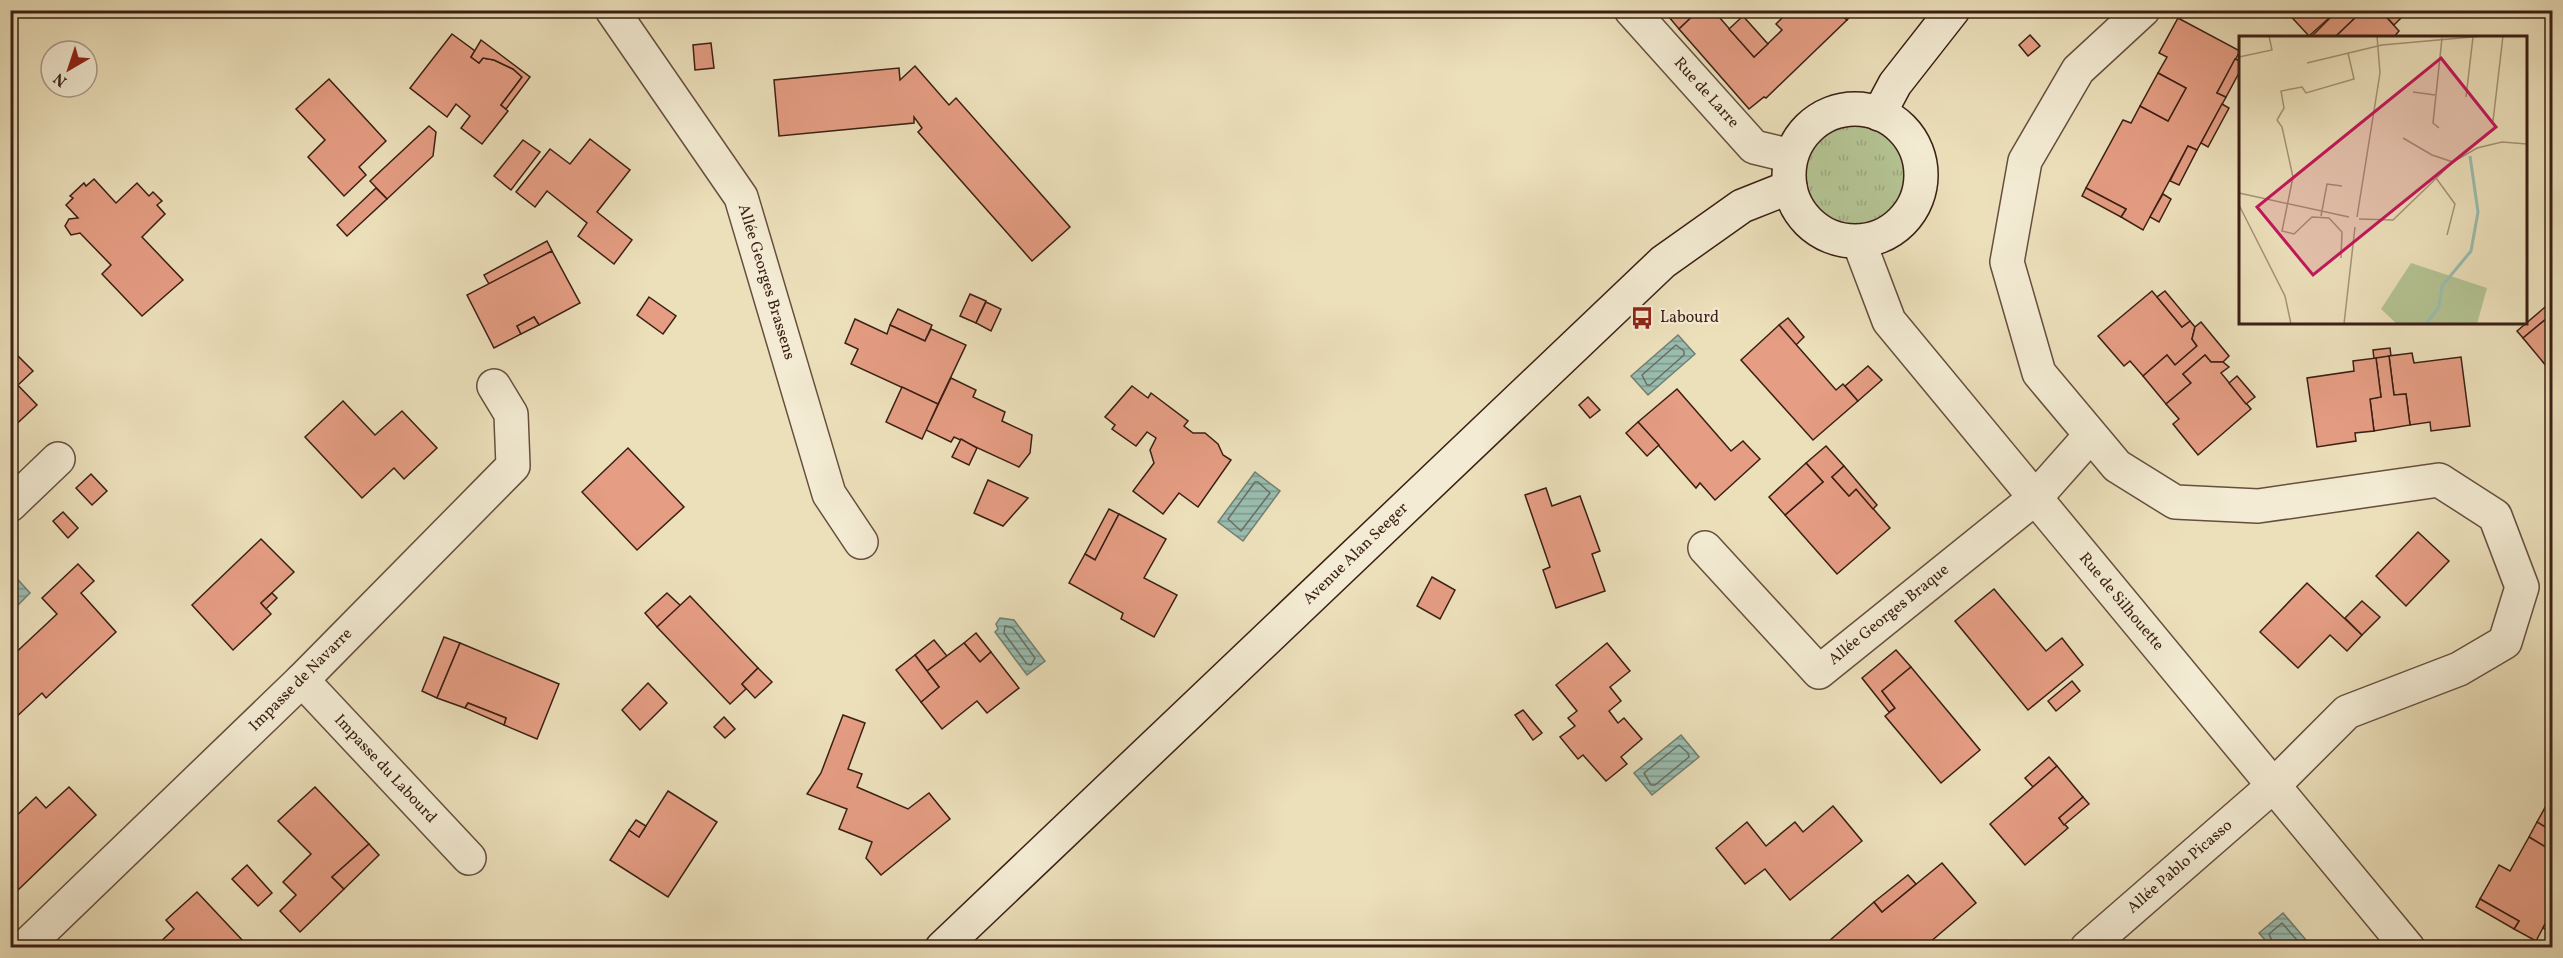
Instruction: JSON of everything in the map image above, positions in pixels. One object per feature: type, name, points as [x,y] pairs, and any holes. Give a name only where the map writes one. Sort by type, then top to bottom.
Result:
[{"type":"street","name":"Allée Georges Brassens","points":[[612,10],[741,197],[829,494],[861,542]]},
{"type":"street","name":"Rue de Larre","points":[[1631,10],[1755,147],[1790,172]]},
{"type":"street","points":[[1879,114],[1894,84],[1953,10]]},
{"type":"street","name":"Allée Pablo Picasso","points":[[2087,948],[2273,786],[2347,712],[2459,669],[2505,642],[2522,587],[2495,516],[2439,480],[2258,506],[2175,502],[2117,466],[2040,373],[2007,262],[2025,161],[2078,70],[2143,10]]},
{"type":"street","points":[[1858,109],[1879,114],[1898,125],[1913,142],[1920,164],[1920,186],[1913,207],[1900,225],[1881,236],[1859,242],[1840,240],[1822,233],[1807,221],[1796,205],[1790,172],[1803,135],[1818,120],[1838,111],[1858,109]]},
{"type":"street","name":"Avenue Alan Seeger","points":[[942,948],[1663,262],[1790,172]]},
{"type":"street","name":"Rue de Silhouette","points":[[1859,242],[1889,321],[2408,948]]},
{"type":"street","name":"Impasse de Navarre","points":[[24,948],[302,680],[513,466],[511,414],[494,386]]},
{"type":"street","points":[[2035,498],[2090,436]]},
{"type":"street","points":[[10,505],[58,459]]},
{"type":"street","name":"Allée Georges Braque","points":[[1705,548],[1819,672],[2035,498]]},
{"type":"street","name":"Impasse du Labourd","points":[[302,680],[469,858]]},
{"type":"green space","points":[[1855,125],[1874,129],[1890,140],[1901,156],[1905,175],[1901,194],[1890,210],[1874,221],[1855,225],[1836,221],[1820,210],[1809,194],[1805,175],[1809,156],[1820,140],[1836,129]]},
{"type":"water","points":[[1678,335],[1695,354],[1648,395],[1631,376]]},
{"type":"water","points":[[1255,472],[1280,491],[1243,541],[1218,522]]},
{"type":"water","points":[[10,573],[30,593],[11,612]]},
{"type":"water","points":[[1000,618],[1014,620],[1045,661],[1027,675],[995,632],[998,629],[996,624]]},
{"type":"water","points":[[1681,735],[1699,757],[1652,795],[1634,773]]},
{"type":"water","points":[[2283,913],[2312,947],[2271,947],[2259,933]]},
{"type":"building","points":[[1663,10],[1699,10],[1679,29]]},
{"type":"building","points":[[1699,10],[1713,10],[1754,57],[1782,30],[1776,24],[1790,10],[1837,10],[1847,20],[1766,98],[1764,97],[1749,109],[1679,29]]},
{"type":"building","points":[[1837,10],[1856,10],[1847,20]]},
{"type":"building","points":[[2285,10],[2338,10],[2309,36]]},
{"type":"building","points":[[2338,10],[2348,10],[2355,18],[2336,36],[2312,36]]},
{"type":"building","points":[[2348,10],[2380,10],[2399,31],[2395,36],[2336,36],[2355,18]]},
{"type":"building","points":[[2380,10],[2394,10],[2401,18],[2394,25]]},
{"type":"building","points":[[1743,16],[1768,44],[1754,57],[1729,29]]},
{"type":"building","points":[[2178,18],[2239,50],[2217,93],[2226,97],[2197,150],[2188,146],[2143,230],[2121,217],[2126,209],[2086,188],[2123,120],[2131,123],[2140,106],[2168,121],[2186,88],[2158,73],[2167,57],[2159,53]]},
{"type":"building","points":[[452,34],[475,51],[471,57],[479,63],[483,58],[494,60],[513,69],[522,77],[501,105],[508,111],[482,144],[461,128],[470,116],[456,104],[447,117],[410,88]]},
{"type":"building","points":[[2030,35],[2040,46],[2028,56],[2019,45]]},
{"type":"building","points":[[481,40],[530,77],[506,109],[501,105],[522,77],[513,69],[494,60],[483,58],[479,63],[471,57]]},
{"type":"building","points":[[711,43],[714,68],[695,70],[693,45]]},
{"type":"building","points":[[2235,59],[2239,61],[2239,73],[2226,97],[2217,93]]},
{"type":"building","points":[[915,66],[949,105],[956,98],[1070,227],[1032,261],[918,132],[922,128],[914,117],[914,123],[779,136],[774,80],[899,68],[900,80]]},
{"type":"building","points":[[2158,73],[2186,88],[2168,121],[2140,106]]},
{"type":"building","points":[[329,79],[386,141],[359,167],[366,175],[344,196],[308,157],[325,140],[296,109]]},
{"type":"building","points":[[2222,104],[2229,108],[2208,147],[2201,143]]},
{"type":"building","points":[[429,126],[436,132],[433,156],[387,199],[370,181]]},
{"type":"building","points":[[590,139],[630,170],[597,212],[632,240],[614,264],[578,236],[587,223],[547,191],[535,207],[516,192],[550,149],[570,164]]},
{"type":"building","points":[[523,140],[540,152],[511,190],[494,176]]},
{"type":"building","points":[[2188,146],[2197,150],[2179,185],[2170,181]]},
{"type":"building","points":[[94,179],[116,203],[137,183],[149,196],[153,192],[162,201],[157,205],[165,214],[142,237],[183,280],[142,316],[102,274],[111,265],[80,233],[71,235],[65,226],[69,219],[78,218],[66,205],[73,198],[70,196],[84,183],[86,186]]},
{"type":"building","points":[[376,188],[387,199],[347,236],[337,225]]},
{"type":"building","points":[[2086,188],[2126,209],[2121,217],[2082,196]]},
{"type":"building","points":[[2163,194],[2171,199],[2159,222],[2150,217]]},
{"type":"building","points":[[547,241],[552,251],[489,284],[484,275]]},
{"type":"building","points":[[552,251],[580,303],[539,325],[534,317],[517,326],[521,334],[494,348],[467,295]]},
{"type":"building","points":[[2152,291],[2182,327],[2190,321],[2195,327],[2192,339],[2197,346],[2175,365],[2167,355],[2143,376],[2130,361],[2124,366],[2098,336]]},
{"type":"building","points":[[2165,291],[2190,321],[2182,327],[2157,297]]},
{"type":"building","points":[[970,294],[986,301],[976,323],[960,316]]},
{"type":"building","points":[[649,297],[676,316],[663,334],[637,315]]},
{"type":"building","points":[[986,302],[1001,309],[991,331],[976,323]]},
{"type":"building","points":[[2551,302],[2552,314],[2523,338],[2517,331]]},
{"type":"building","points":[[898,309],[932,325],[925,341],[890,325]]},
{"type":"building","points":[[2552,314],[2552,373],[2523,338]]},
{"type":"building","points":[[534,317],[539,325],[521,334],[517,326]]},
{"type":"building","points":[[1788,318],[1804,337],[1796,345],[1779,325]]},
{"type":"building","points":[[855,319],[887,334],[890,325],[925,341],[931,329],[966,345],[938,404],[851,364],[858,349],[845,343]]},
{"type":"building","points":[[2201,322],[2229,356],[2223,362],[2211,362],[2205,355],[2183,374],[2191,383],[2166,404],[2143,376],[2167,355],[2175,365],[2197,346],[2192,339],[2195,327]]},
{"type":"building","points":[[1779,325],[1836,390],[1843,384],[1858,401],[1813,440],[1741,360]]},
{"type":"building","points":[[10,348],[33,371],[18,385],[10,377]]},
{"type":"building","points":[[2390,348],[2391,356],[2374,359],[2373,350]]},
{"type":"building","points":[[2412,353],[2414,363],[2461,357],[2470,426],[2431,431],[2430,422],[2410,425],[2406,394],[2394,395],[2389,356]]},
{"type":"building","points":[[2205,355],[2211,362],[2223,362],[2229,367],[2221,373],[2251,409],[2198,455],[2173,424],[2179,419],[2166,404],[2191,383],[2183,374]]},
{"type":"building","points":[[2389,356],[2394,395],[2406,394],[2410,425],[2374,431],[2370,399],[2381,397],[2376,358]]},
{"type":"building","points":[[2376,358],[2381,397],[2370,399],[2374,431],[2355,433],[2356,441],[2317,447],[2307,378],[2354,371],[2353,361]]},
{"type":"building","points":[[1868,366],[1882,380],[1858,401],[1845,386]]},
{"type":"building","points":[[2237,376],[2255,397],[2246,404],[2229,383]]},
{"type":"building","points":[[10,377],[37,405],[10,430]]},
{"type":"building","points":[[951,378],[976,390],[973,397],[1005,412],[1002,421],[1032,435],[1030,453],[1019,467],[954,437],[951,442],[926,430]]},
{"type":"building","points":[[1132,386],[1148,398],[1151,393],[1188,421],[1184,426],[1193,433],[1205,433],[1218,444],[1223,455],[1231,460],[1198,507],[1179,493],[1163,514],[1133,491],[1154,463],[1150,450],[1156,438],[1147,432],[1136,446],[1112,429],[1115,425],[1105,417]]},
{"type":"building","points":[[902,387],[938,404],[922,439],[886,422]]},
{"type":"building","points":[[1677,389],[1731,451],[1743,441],[1760,459],[1715,500],[1700,483],[1696,488],[1638,422]]},
{"type":"building","points":[[1588,397],[1600,410],[1590,418],[1579,405]]},
{"type":"building","points":[[343,401],[375,435],[402,411],[437,448],[404,479],[394,468],[362,498],[305,437]]},
{"type":"building","points":[[1638,422],[1659,445],[1647,456],[1626,433]]},
{"type":"building","points":[[961,439],[977,448],[969,465],[952,457]]},
{"type":"building","points":[[1826,446],[1844,466],[1832,477],[1849,496],[1856,489],[1890,528],[1837,574],[1785,515],[1823,482],[1806,463]]},
{"type":"building","points":[[628,448],[684,507],[637,550],[582,492]]},
{"type":"building","points":[[1806,463],[1823,482],[1785,515],[1769,497]]},
{"type":"building","points":[[1844,466],[1877,505],[1873,509],[1856,489],[1849,496],[1832,477]]},
{"type":"building","points":[[91,474],[107,491],[92,505],[76,488]]},
{"type":"building","points":[[988,480],[1028,498],[1003,526],[974,513]]},
{"type":"building","points":[[1546,488],[1552,506],[1580,496],[1600,551],[1592,554],[1605,591],[1556,608],[1543,570],[1550,567],[1525,495]]},
{"type":"building","points":[[1109,509],[1119,514],[1095,560],[1085,554]]},
{"type":"building","points":[[63,512],[78,528],[68,538],[53,521]]},
{"type":"building","points":[[1119,514],[1166,539],[1144,578],[1177,595],[1154,637],[1121,619],[1123,613],[1069,583],[1085,554],[1095,560]]},
{"type":"building","points":[[2418,532],[2449,561],[2406,606],[2376,576]]},
{"type":"building","points":[[261,539],[294,572],[261,603],[271,614],[233,650],[192,605]]},
{"type":"building","points":[[78,564],[94,581],[81,593],[116,632],[46,698],[42,693],[13,720],[10,717],[10,658],[57,614],[42,598]]},
{"type":"building","points":[[1432,577],[1455,590],[1440,619],[1417,606]]},
{"type":"building","points":[[2307,583],[2362,635],[2347,651],[2330,635],[2298,668],[2260,632]]},
{"type":"building","points":[[1994,589],[2046,651],[2062,638],[2083,665],[2028,710],[1955,621]]},
{"type":"building","points":[[272,593],[277,598],[266,609],[261,603]]},
{"type":"building","points":[[667,593],[681,606],[657,627],[645,613]]},
{"type":"building","points":[[690,596],[758,668],[742,684],[746,689],[730,704],[657,627]]},
{"type":"building","points":[[2362,601],[2380,617],[2362,635],[2345,618]]},
{"type":"building","points":[[976,633],[991,652],[980,662],[964,643]]},
{"type":"building","points":[[444,637],[460,643],[437,698],[422,691]]},
{"type":"building","points":[[934,640],[947,656],[927,671],[915,655]]},
{"type":"building","points":[[460,643],[559,684],[537,739],[504,725],[506,718],[468,703],[465,708],[437,698]]},
{"type":"building","points":[[964,643],[980,662],[991,652],[1019,688],[987,713],[977,701],[942,729],[921,702],[939,687],[927,671]]},
{"type":"building","points":[[1607,643],[1630,671],[1610,687],[1621,701],[1609,711],[1618,723],[1624,718],[1642,739],[1621,757],[1627,764],[1606,781],[1583,755],[1578,759],[1560,737],[1575,726],[1568,718],[1577,711],[1556,685]]},
{"type":"building","points":[[1896,650],[1911,667],[1882,691],[1895,708],[1889,712],[1862,678]]},
{"type":"building","points":[[915,655],[939,687],[921,702],[896,670]]},
{"type":"building","points":[[1911,667],[1980,750],[1941,783],[1885,716],[1895,708],[1882,691]]},
{"type":"building","points":[[758,668],[772,682],[755,698],[742,684]]},
{"type":"building","points":[[2072,681],[2080,691],[2056,711],[2048,701]]},
{"type":"building","points":[[648,683],[667,703],[640,730],[622,710]]},
{"type":"building","points":[[468,703],[506,718],[504,725],[465,708]]},
{"type":"building","points":[[1523,710],[1542,733],[1533,740],[1515,715]]},
{"type":"building","points":[[843,715],[865,723],[848,769],[862,774],[857,787],[908,809],[929,793],[950,819],[881,875],[866,858],[872,842],[839,829],[847,809],[807,794],[821,773]]},
{"type":"building","points":[[724,717],[735,729],[725,738],[714,727]]},
{"type":"building","points":[[2049,757],[2057,766],[2033,787],[2025,778]]},
{"type":"building","points":[[2057,766],[2083,797],[2059,818],[2068,828],[2025,865],[1990,824]]},
{"type":"building","points":[[69,787],[96,815],[18,890],[10,882],[10,822],[36,797],[46,808]]},
{"type":"building","points":[[315,787],[369,844],[332,877],[344,889],[300,932],[280,911],[296,895],[283,882],[311,854],[278,821]]},
{"type":"building","points":[[668,791],[717,822],[668,897],[610,860],[629,830],[639,837]]},
{"type":"building","points":[[2552,795],[2552,831],[2537,822]]},
{"type":"building","points":[[2083,797],[2089,804],[2064,825],[2059,818]]},
{"type":"building","points":[[1833,806],[1862,841],[1790,900],[1765,869],[1745,884],[1716,848],[1747,822],[1766,846],[1795,822],[1803,832]]},
{"type":"building","points":[[636,820],[646,826],[639,837],[629,830]]},
{"type":"building","points":[[2537,822],[2552,831],[2552,851],[2529,837]]},
{"type":"building","points":[[2529,837],[2552,851],[2552,911],[2536,941],[2514,929],[2519,921],[2480,899],[2499,865],[2510,871]]},
{"type":"building","points":[[369,844],[379,855],[344,889],[332,877]]},
{"type":"building","points":[[1942,863],[1976,903],[1923,948],[1912,948],[1909,944],[1904,948],[1821,948],[1874,902],[1882,912]]},
{"type":"building","points":[[247,865],[272,893],[258,906],[232,879]]},
{"type":"building","points":[[1908,875],[1916,884],[1882,912],[1874,902]]},
{"type":"building","points":[[197,892],[245,943],[241,948],[154,948],[174,929],[166,920]]},
{"type":"building","points":[[2480,899],[2519,921],[2514,929],[2476,907]]},
{"type":"building","points":[[2552,911],[2552,933],[2543,928]]},
{"type":"place","name":"Labourd","points":[[1642,318]]}]
